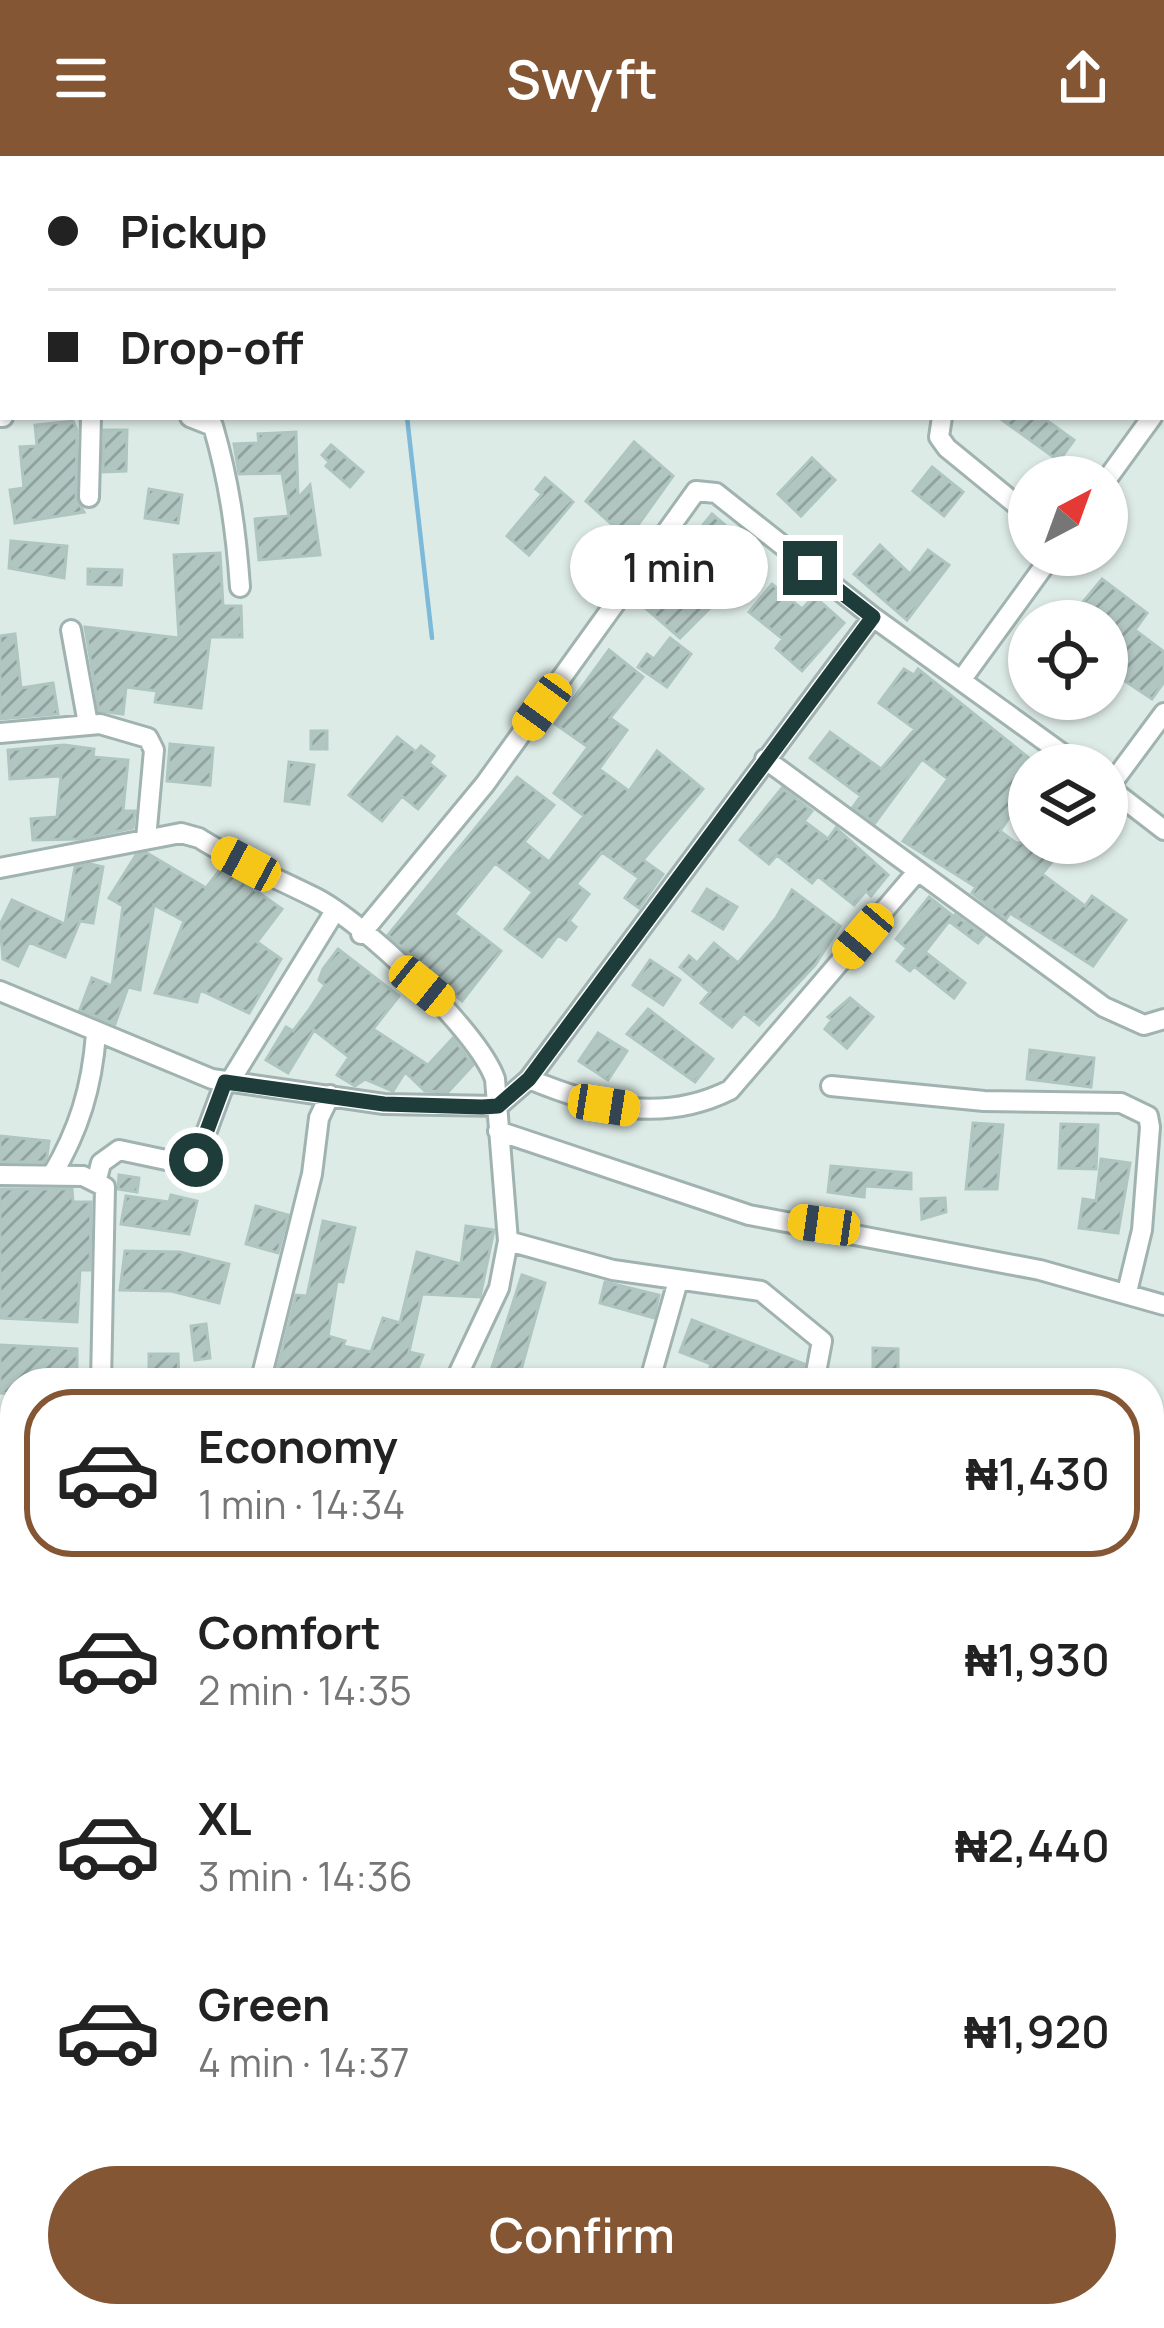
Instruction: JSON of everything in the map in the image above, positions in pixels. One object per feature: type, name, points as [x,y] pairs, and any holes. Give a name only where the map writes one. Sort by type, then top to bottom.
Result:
[{"type":"street","points":[[89,497],[91,420]]},
{"type":"street","points":[[198,420],[213,426],[234,499],[240,587]]},
{"type":"street","points":[[942,420],[939,437],[946,448],[1008,498]]},
{"type":"street","points":[[1124,456],[1150,420]]},
{"type":"street","points":[[361,934],[485,784],[697,491],[716,493],[873,617],[1049,744]]},
{"type":"street","points":[[962,680],[1037,576]]},
{"type":"street","points":[[0,991],[96,1034],[227,1082],[384,1104],[498,1106],[529,1079],[873,617]]},
{"type":"street","points":[[71,630],[88,724]]},
{"type":"street","points":[[1128,761],[1164,713]]},
{"type":"street","points":[[0,733],[88,724],[137,732],[154,751],[146,839]]},
{"type":"street","points":[[765,759],[1126,1020],[1144,1025],[1164,1019]]},
{"type":"street","points":[[1128,802],[1164,830]]},
{"type":"street","points":[[0,868],[181,833],[199,838],[335,911],[458,1018],[488,1059],[498,1106],[508,1241],[499,1288],[461,1368]]},
{"type":"street","points":[[529,1079],[570,1096],[636,1110],[703,1103],[730,1090],[917,872]]},
{"type":"street","points":[[90,1178],[119,1150],[185,1164],[196,1160],[227,1082],[335,911]]},
{"type":"street","points":[[52,1175],[76,1136],[92,1079],[96,1034]]},
{"type":"street","points":[[831,1086],[984,1101],[1121,1103],[1138,1109],[1148,1116],[1150,1127],[1142,1230],[1127,1292]]},
{"type":"street","points":[[264,1368],[302,1215],[319,1118],[330,1095]]},
{"type":"street","points":[[497,1131],[749,1215],[946,1250],[1164,1305]]},
{"type":"street","points":[[76,1136],[90,1178],[107,1198],[101,1368]]},
{"type":"street","points":[[0,1175],[90,1178]]},
{"type":"street","points":[[508,1241],[678,1281],[761,1292],[815,1331],[823,1351],[818,1368]]},
{"type":"street","points":[[653,1368],[678,1281]]},
{"type":"building","points":[[1002,420],[1046,420],[1074,440],[1063,456],[1052,456]]},
{"type":"building","points":[[73,421],[77,430],[76,498],[84,512],[15,523],[10,490],[24,488],[20,447],[37,446],[35,425]]},
{"type":"building","points":[[104,430],[127,430],[126,471],[103,472]]},
{"type":"building","points":[[296,432],[298,498],[310,485],[320,555],[259,560],[255,519],[289,516],[282,473],[239,474],[234,444],[259,443],[258,434]]},
{"type":"building","points":[[634,442],[673,476],[628,539],[586,501]]},
{"type":"building","points":[[331,445],[363,472],[350,487],[326,466],[329,462],[322,455]]},
{"type":"building","points":[[812,458],[835,480],[801,516],[778,494]]},
{"type":"building","points":[[932,467],[963,492],[944,516],[913,491]]},
{"type":"building","points":[[545,478],[573,502],[529,555],[507,536],[542,494],[536,489]]},
{"type":"building","points":[[149,489],[182,495],[178,523],[145,518]]},
{"type":"building","points":[[712,514],[751,547],[723,580],[729,585],[716,602],[680,638],[642,605],[665,579],[670,583],[700,543],[693,537]]},
{"type":"building","points":[[11,541],[67,546],[64,578],[9,568]]},
{"type":"building","points":[[880,545],[910,574],[928,550],[949,565],[907,620],[854,574]]},
{"type":"building","points":[[220,553],[223,606],[241,606],[242,637],[210,637],[201,708],[155,702],[157,691],[126,687],[123,714],[99,711],[85,627],[179,638],[174,555]]},
{"type":"building","points":[[88,569],[122,570],[121,585],[88,584]]},
{"type":"building","points":[[1102,579],[1147,613],[1135,630],[1164,652],[1164,682],[1152,699],[1128,683],[1128,600],[1085,600]]},
{"type":"building","points":[[772,584],[802,609],[814,596],[844,623],[802,671],[776,648],[783,639],[749,612]]},
{"type":"building","points":[[15,634],[21,688],[53,683],[58,714],[0,719],[0,636]]},
{"type":"building","points":[[670,638],[691,654],[667,687],[638,667],[647,654],[654,659]]},
{"type":"building","points":[[609,650],[643,677],[610,718],[627,730],[599,769],[629,791],[657,751],[703,789],[643,860],[663,874],[639,908],[625,898],[639,878],[602,852],[576,884],[589,894],[569,921],[576,927],[566,940],[558,935],[542,957],[505,929],[533,892],[495,863],[454,914],[501,951],[462,1001],[388,935],[517,777],[554,805],[524,842],[549,862],[584,816],[554,793],[588,747],[555,724]]},
{"type":"building","points":[[904,669],[914,675],[918,669],[1012,744],[1008,819],[1000,831],[1008,837],[1008,864],[1050,864],[1042,874],[1085,906],[1092,896],[1126,920],[1093,966],[1010,913],[1006,919],[972,893],[976,887],[903,841],[948,779],[922,759],[875,823],[853,807],[861,796],[810,758],[830,732],[881,769],[915,729],[879,703]]},
{"type":"building","points":[[311,731],[327,731],[327,749],[311,749]]},
{"type":"building","points":[[397,737],[416,752],[421,746],[434,756],[429,763],[445,776],[418,809],[402,796],[382,821],[349,795]]},
{"type":"building","points":[[170,744],[213,748],[210,785],[167,781]]},
{"type":"building","points":[[64,745],[94,749],[93,757],[128,760],[123,811],[135,811],[133,828],[80,839],[33,840],[31,819],[57,817],[61,776],[10,779],[8,750]]},
{"type":"building","points":[[289,762],[314,765],[309,804],[285,801]]},
{"type":"building","points":[[782,788],[812,811],[804,821],[828,839],[836,828],[888,875],[871,896],[866,891],[854,905],[818,876],[812,883],[777,855],[769,864],[740,840]]},
{"type":"building","points":[[147,853],[206,888],[222,867],[282,909],[257,942],[281,959],[249,1013],[200,990],[197,1002],[155,993],[184,921],[154,905],[140,990],[128,987],[115,1024],[80,1010],[92,978],[112,986],[123,906],[109,898],[136,855]]},
{"type":"building","points":[[75,867],[103,867],[93,923],[80,921],[65,957],[29,942],[18,966],[3,959],[0,925],[12,900],[65,924]]},
{"type":"building","points":[[707,889],[737,907],[723,929],[693,911]]},
{"type":"building","points":[[792,890],[840,926],[815,965],[759,1025],[744,1013],[732,1027],[701,1003],[710,992],[680,967],[689,956],[697,963],[714,943],[738,963],[776,918]]},
{"type":"building","points":[[929,897],[953,916],[925,952],[965,983],[954,998],[914,966],[910,971],[897,961],[907,948],[896,939]]},
{"type":"building","points":[[955,915],[984,936],[978,943],[950,922]]},
{"type":"building","points":[[338,949],[399,996],[373,1029],[428,1065],[453,1038],[473,1065],[448,1092],[425,1091],[405,1072],[393,1091],[365,1079],[355,1086],[337,1075],[349,1057],[314,1030],[288,1073],[266,1060],[286,1027],[293,1031],[309,1010],[325,985],[319,980],[323,969]]},
{"type":"building","points":[[650,960],[680,980],[663,1005],[633,985]]},
{"type":"building","points":[[850,998],[873,1017],[847,1048],[825,1029],[832,1020],[828,1017]]},
{"type":"building","points":[[648,1009],[713,1059],[695,1082],[627,1034]]},
{"type":"building","points":[[598,1033],[627,1051],[608,1080],[579,1061]]},
{"type":"building","points":[[1030,1050],[1094,1058],[1091,1087],[1027,1079]]},
{"type":"building","points":[[973,1123],[1003,1125],[997,1189],[966,1189]]},
{"type":"building","points":[[1061,1124],[1098,1125],[1096,1169],[1059,1168]]},
{"type":"building","points":[[0,1136],[49,1141],[44,1162],[0,1162]]},
{"type":"building","points":[[1101,1159],[1130,1163],[1118,1233],[1079,1228],[1083,1199],[1096,1201]]},
{"type":"building","points":[[831,1166],[911,1173],[911,1189],[865,1186],[864,1197],[828,1192]]},
{"type":"building","points":[[119,1175],[139,1178],[137,1192],[118,1189]]},
{"type":"building","points":[[0,1189],[72,1189],[73,1202],[91,1202],[90,1270],[80,1270],[77,1322],[0,1318]]},
{"type":"building","points":[[171,1195],[197,1201],[189,1234],[121,1224],[126,1196],[169,1202]]},
{"type":"building","points":[[945,1198],[946,1212],[922,1219],[921,1199]]},
{"type":"building","points":[[256,1206],[288,1215],[278,1253],[246,1244]]},
{"type":"building","points":[[323,1221],[355,1228],[343,1282],[337,1281],[328,1336],[345,1341],[343,1346],[371,1352],[383,1318],[400,1323],[417,1252],[461,1264],[466,1226],[494,1230],[480,1297],[422,1294],[409,1352],[423,1355],[418,1368],[278,1368],[296,1295],[307,1296]]},
{"type":"building","points":[[125,1251],[180,1252],[229,1264],[219,1303],[171,1291],[120,1290]]},
{"type":"building","points":[[522,1275],[545,1283],[522,1368],[492,1368]]},
{"type":"building","points":[[605,1282],[659,1295],[654,1318],[600,1303]]},
{"type":"building","points":[[692,1320],[804,1364],[803,1368],[710,1368],[711,1364],[680,1352]]},
{"type":"building","points":[[206,1324],[210,1358],[195,1360],[191,1326]]},
{"type":"building","points":[[0,1345],[77,1349],[77,1368],[0,1368]]},
{"type":"building","points":[[873,1348],[898,1349],[898,1368],[873,1368]]},
{"type":"building","points":[[149,1354],[178,1354],[178,1368],[149,1368]]},
{"type":"waterway","points":[[407,420],[432,638]]},
{"type":"route","points":[[196,1160],[225,1082],[384,1104],[482,1107],[498,1106],[529,1079],[873,617],[810,568]]}]
